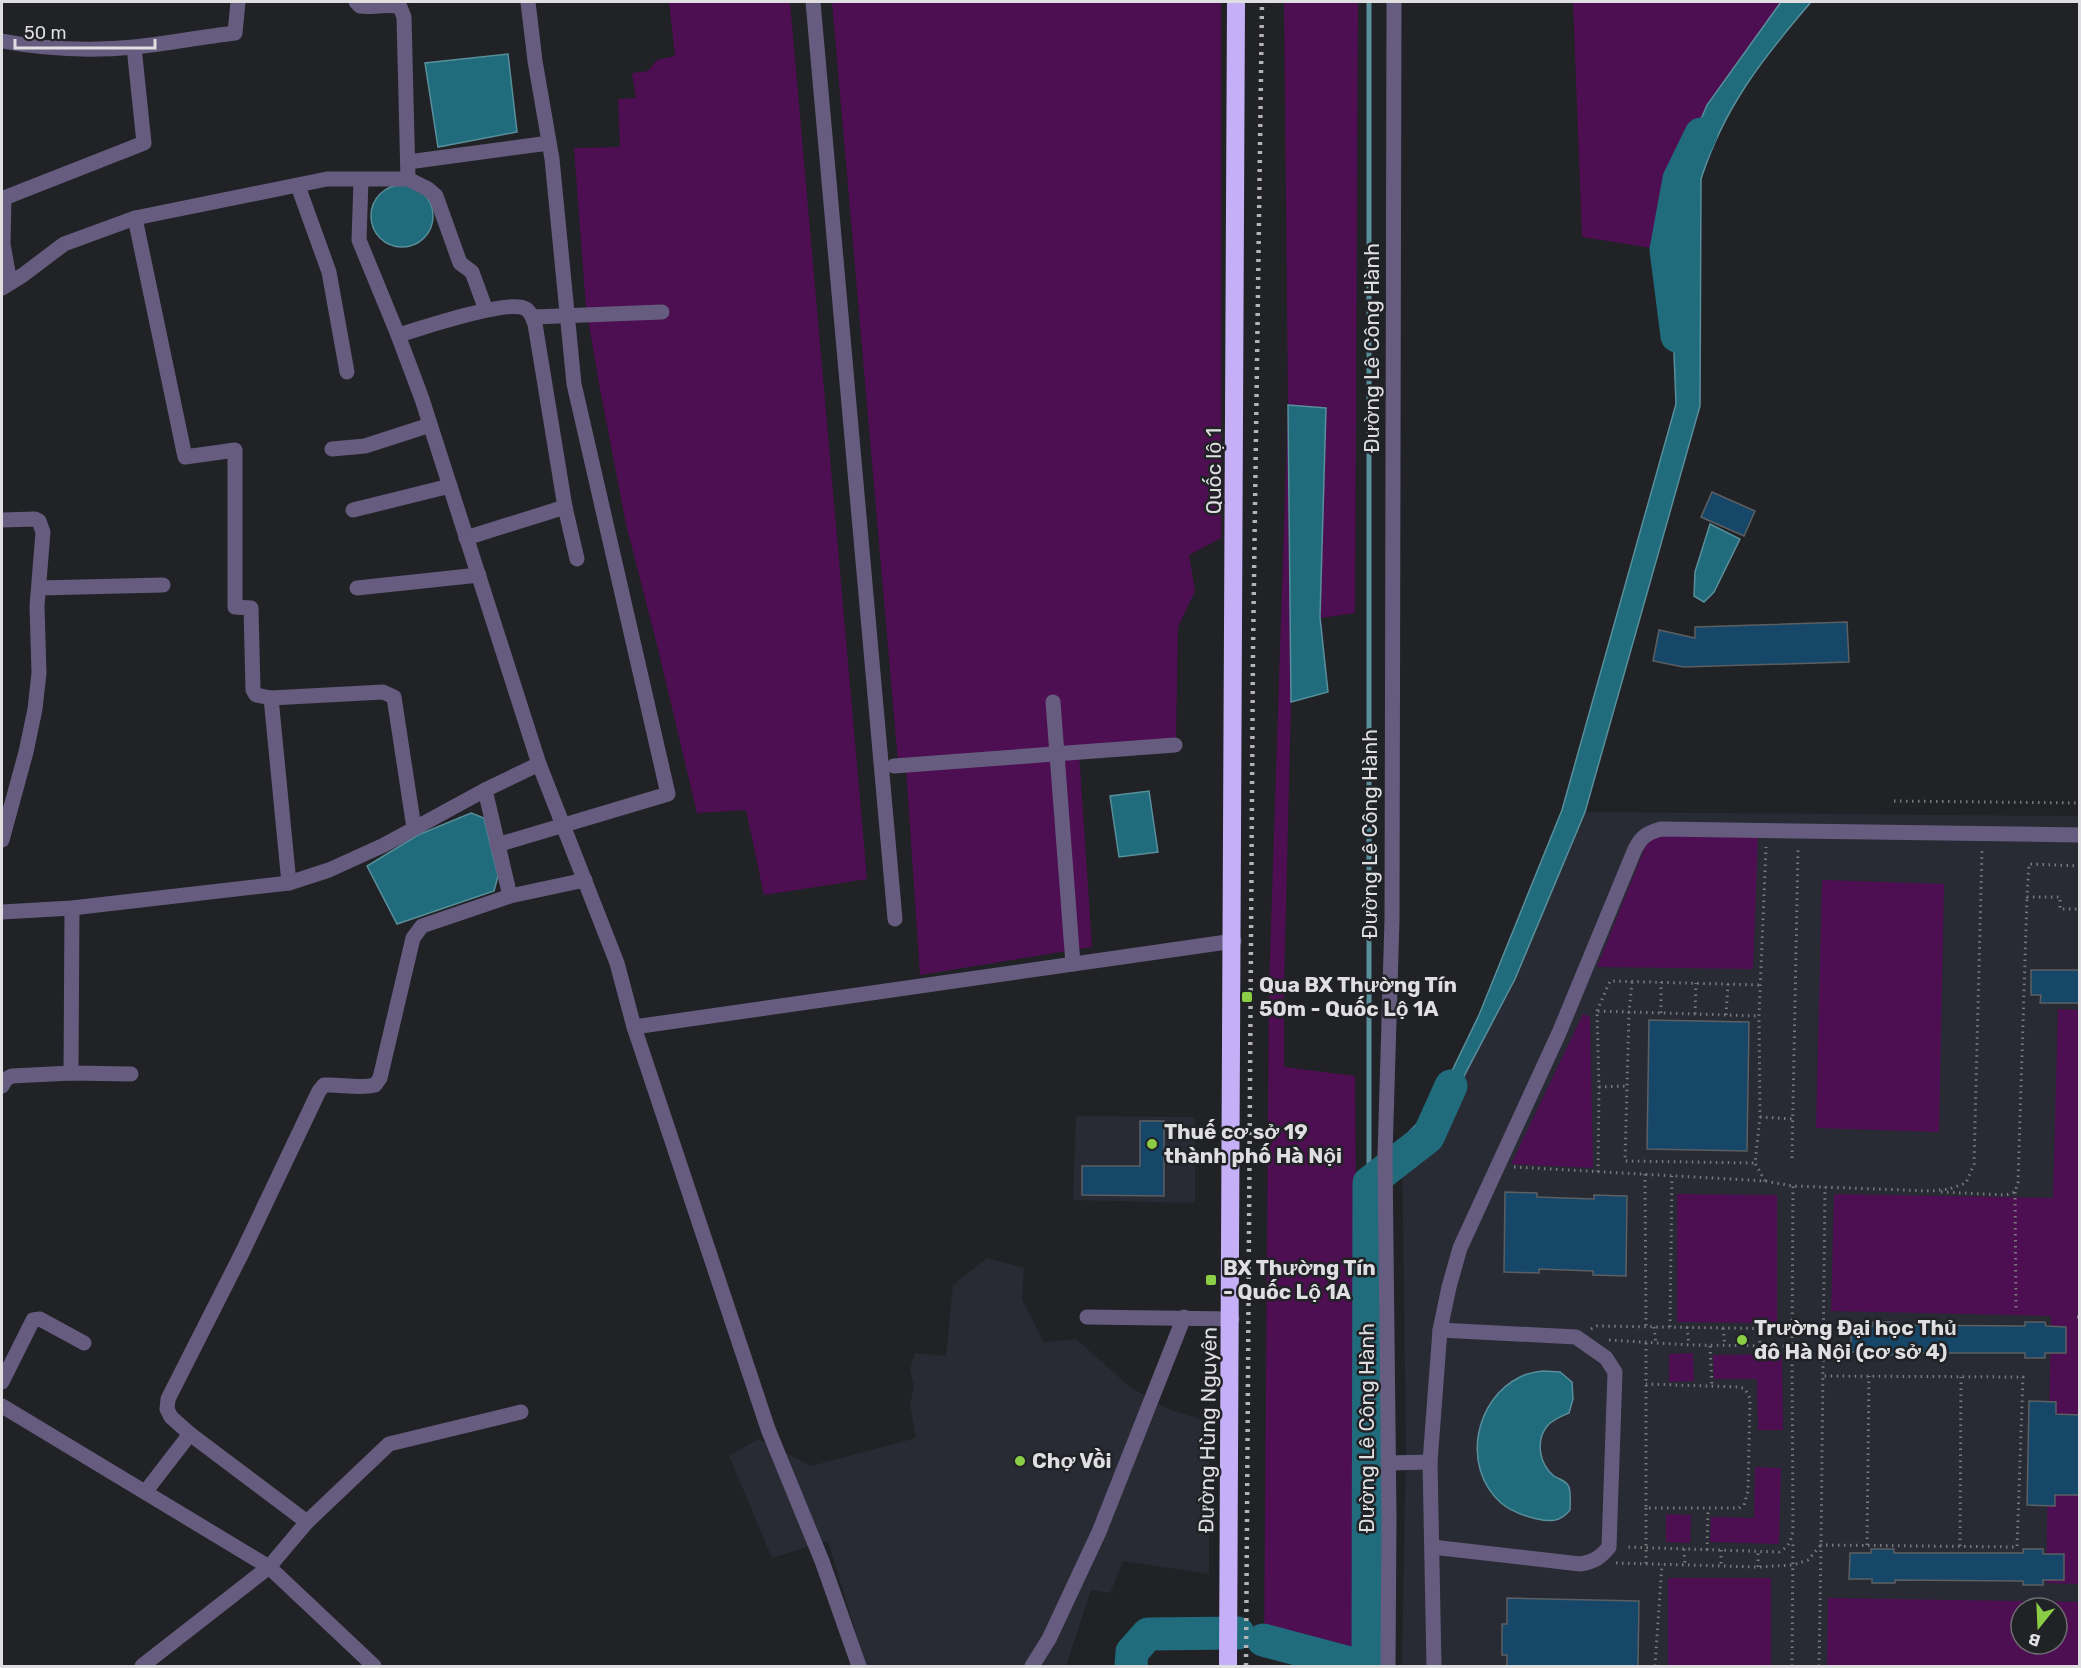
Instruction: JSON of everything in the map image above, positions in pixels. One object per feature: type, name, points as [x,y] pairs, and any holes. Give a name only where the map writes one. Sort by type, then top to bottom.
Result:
[{"type":"highway","name":"Quốc lộ 1","points":[[1234,941],[1236,2]]},
{"type":"highway","name":"Đường Hùng Nguyên","points":[[1228,1666],[1234,941]]},
{"type":"street","points":[[2,41],[22,45],[82,48],[134,47],[236,33],[238,2]]},
{"type":"street","points":[[356,2],[360,6],[373,8],[391,5],[400,7],[404,17],[408,179]]},
{"type":"street","points":[[497,845],[668,794],[574,384],[549,142],[535,61],[528,2]]},
{"type":"street","points":[[813,2],[895,919]]},
{"type":"street","name":"Đường Lê Công Hành","points":[[1388,1666],[1389,1463],[1385,1155],[1392,909],[1394,2]]},
{"type":"street","points":[[6,285],[3,244],[4,198],[144,143],[134,47]]},
{"type":"street","points":[[408,162],[549,142]]},
{"type":"street","points":[[6,285],[64,244],[135,218],[327,179],[408,179],[428,189],[435,196],[460,263],[472,272],[486,310]]},
{"type":"street","points":[[362,180],[359,240],[398,335],[430,425],[539,764],[617,963],[634,1027],[768,1429],[822,1561],[859,1666]]},
{"type":"street","points":[[298,186],[329,272],[347,372]]},
{"type":"street","points":[[135,218],[185,457],[234,450],[234,607],[251,608],[253,690],[256,695],[271,698],[383,692],[394,697],[414,828]]},
{"type":"street","points":[[398,335],[486,310],[525,308],[533,317],[577,559]]},
{"type":"street","points":[[533,317],[662,312]]},
{"type":"street","points":[[332,449],[365,446],[430,425]]},
{"type":"street","points":[[353,510],[450,486]]},
{"type":"street","points":[[466,538],[566,507]]},
{"type":"street","points":[[2,520],[28,518],[39,521],[42,525],[43,540],[39,588],[39,673],[35,709],[2,840]]},
{"type":"street","points":[[357,588],[479,575]]},
{"type":"street","points":[[39,588],[164,585]]},
{"type":"street","points":[[271,698],[289,883]]},
{"type":"street","points":[[1053,702],[1073,964]]},
{"type":"street","points":[[894,766],[1175,745]]},
{"type":"street","points":[[2,912],[72,908],[289,883],[329,870],[384,845],[485,790],[539,764]]},
{"type":"street","points":[[485,790],[510,896]]},
{"type":"street","points":[[1434,1666],[1430,1462],[1440,1330],[1460,1248],[1559,1033],[1642,837],[1661,830],[2079,835]]},
{"type":"street","points":[[307,1522],[190,1434],[171,1417],[167,1409],[168,1399],[243,1251],[319,1091],[324,1085],[364,1088],[375,1085],[380,1078],[413,938],[422,926],[510,896],[585,880]]},
{"type":"street","points":[[71,1073],[72,908]]},
{"type":"street","points":[[634,1027],[1234,941]]},
{"type":"street","points":[[2,1086],[6,1079],[12,1076],[71,1073],[131,1074]]},
{"type":"street","points":[[1087,1317],[1232,1318]]},
{"type":"street","points":[[1032,1666],[1049,1639],[1099,1532],[1184,1317]]},
{"type":"street","points":[[2,1382],[33,1320],[40,1319],[84,1343]]},
{"type":"street","points":[[1432,1547],[1570,1563],[1591,1563],[1602,1556],[1609,1547],[1615,1372],[1606,1358],[1576,1337],[1440,1330]]},
{"type":"street","points":[[2,1406],[269,1567],[374,1666]]},
{"type":"street","points":[[142,1666],[269,1567],[307,1522],[389,1444],[521,1412]]},
{"type":"street","points":[[146,1491],[190,1434]]},
{"type":"street","points":[[1389,1463],[1430,1462]]},
{"type":"path","points":[[1894,801],[2079,803]]},
{"type":"path","points":[[1765,1181],[1755,1163],[1760,1117],[1759,1016],[1766,831]]},
{"type":"path","points":[[1792,1158],[1798,831]]},
{"type":"path","points":[[1931,1191],[1949,1190],[1966,1183],[1974,1164],[1983,834]]},
{"type":"path","points":[[2016,1310],[2015,1192],[2018,1182],[2029,864],[2079,866]]},
{"type":"path","points":[[2027,897],[2060,897],[2060,909],[2079,909]]},
{"type":"path","points":[[1598,1172],[1598,1011],[1610,981],[1760,985]]},
{"type":"path","points":[[1632,982],[1624,1161],[1755,1163]]},
{"type":"path","points":[[1661,982],[1661,1013]]},
{"type":"path","points":[[1695,1014],[1696,983]]},
{"type":"path","points":[[1726,1015],[1728,984]]},
{"type":"path","points":[[1598,1011],[1759,1016]]},
{"type":"path","points":[[1599,1087],[1627,1086]]},
{"type":"path","points":[[1760,1117],[1793,1119]]},
{"type":"path","points":[[1497,1166],[1765,1181],[1793,1186],[2006,1195],[2015,1192]]},
{"type":"path","points":[[1645,1174],[1646,1327]]},
{"type":"path","points":[[1670,1327],[1672,1176]]},
{"type":"path","points":[[1792,1666],[1793,1186]]},
{"type":"path","points":[[1820,1666],[1825,1187]]},
{"type":"path","points":[[1576,1337],[1597,1326],[1792,1329]]},
{"type":"path","points":[[1654,1327],[1656,1344]]},
{"type":"path","points":[[1687,1327],[1689,1345]]},
{"type":"path","points":[[1723,1328],[1725,1346]]},
{"type":"path","points":[[1760,1329],[1760,1346]]},
{"type":"path","points":[[1576,1337],[1656,1344],[1785,1346],[1790,1349],[1792,1355]]},
{"type":"path","points":[[1646,1343],[1646,1564]]},
{"type":"path","points":[[1710,1346],[1712,1386]]},
{"type":"path","points":[[1591,1563],[1758,1567],[1792,1565],[1808,1560],[1821,1545],[2017,1547],[2023,1377],[1823,1376]]},
{"type":"path","points":[[1867,1545],[1869,1376]]},
{"type":"path","points":[[1960,1546],[1961,1377]]},
{"type":"path","points":[[1646,1384],[1740,1387],[1745,1389],[1748,1395],[1748,1491],[1744,1505],[1740,1508],[1646,1508]]},
{"type":"path","points":[[1707,1550],[1708,1508]]},
{"type":"path","points":[[1609,1547],[1647,1546],[1779,1552],[1791,1543],[1793,1531]]},
{"type":"path","points":[[1684,1549],[1684,1565]]},
{"type":"path","points":[[1721,1550],[1721,1566]]},
{"type":"path","points":[[1758,1552],[1758,1567]]},
{"type":"path","points":[[1655,1666],[1662,1564]]},
{"type":"shaded area","points":[[669,2],[790,2],[867,879],[764,895],[746,810],[697,813],[626,524],[586,308],[574,148],[620,147],[618,99],[636,98],[632,73],[648,71],[657,60],[675,56]]},
{"type":"shaded area","points":[[832,2],[1221,2],[1221,538],[1189,555],[1195,591],[1178,627],[1176,738],[898,762]]},
{"type":"shaded area","points":[[1284,2],[1358,2],[1355,613],[1321,618],[1328,692],[1291,702],[1284,1067],[1355,1076],[1360,1653],[1264,1653],[1269,986],[1288,405]]},
{"type":"shaded area","points":[[1573,2],[1781,2],[1707,105],[1684,159],[1670,251],[1582,237]]},
{"type":"shaded area","points":[[1079,753],[1092,947],[920,975],[906,768]]},
{"type":"shaded area","name":"Trường Đại học Thủ đô Hà Nội (cơ sở 4)","points":[[1585,812],[2079,816],[2079,1666],[1402,1666],[1406,1445],[1402,1152],[1442,1118],[1515,979]]},
{"type":"shaded area","points":[[1657,834],[1758,837],[1753,969],[1597,967],[1646,845]]},
{"type":"shaded area","points":[[1822,880],[1944,884],[1939,1132],[1816,1128]]},
{"type":"shaded area","points":[[2058,1009],[2079,1010],[2079,1584],[2046,1583],[2051,1316],[1831,1311],[1834,1194],[2053,1198]]},
{"type":"shaded area","points":[[1583,1014],[1590,1017],[1593,1168],[1511,1164]]},
{"type":"shaded area","points":[[1076,1116],[1195,1117],[1195,1203],[1073,1200]]},
{"type":"shaded area","points":[[1677,1194],[1777,1195],[1777,1323],[1677,1322]]},
{"type":"shaded area","name":"Chợ Vồi","points":[[987,1258],[1024,1268],[1022,1300],[1044,1342],[1076,1339],[1130,1387],[1168,1409],[1209,1422],[1209,1574],[1123,1561],[1110,1593],[1091,1590],[1066,1666],[866,1666],[828,1541],[772,1558],[729,1456],[758,1439],[811,1466],[916,1438],[910,1404],[914,1386],[910,1370],[915,1353],[946,1356],[953,1285]]},
{"type":"shaded area","points":[[1693,1353],[1694,1381],[1669,1382],[1669,1354]]},
{"type":"shaded area","points":[[1782,1354],[1783,1430],[1758,1430],[1757,1379],[1714,1379],[1713,1355]]},
{"type":"shaded area","points":[[1755,1467],[1781,1468],[1779,1544],[1710,1542],[1711,1517],[1754,1518]]},
{"type":"shaded area","points":[[1666,1514],[1691,1515],[1690,1543],[1666,1542]]},
{"type":"shaded area","points":[[1668,1578],[1771,1578],[1771,1666],[1668,1666]]},
{"type":"shaded area","points":[[1828,1598],[2009,1601],[2009,1656],[2069,1656],[2069,1602],[2079,1602],[2079,1666],[1827,1666]]},
{"type":"water","points":[[1781,2],[1811,2],[1761,64],[1733,106],[1710,153],[1701,179],[1700,406],[1585,812],[1515,979],[1442,1118],[1402,1152],[1403,1138],[1436,1104],[1479,1015],[1562,810],[1676,404],[1670,251],[1684,159],[1707,105]]},
{"type":"water","points":[[508,54],[517,132],[438,147],[425,63]]},
{"type":"water","points":[[402,185],[419,190],[424,194],[428,199],[433,216],[428,233],[424,238],[419,242],[402,247],[385,242],[380,238],[376,233],[371,216],[376,199],[380,194],[385,190]]},
{"type":"water","points":[[1288,405],[1326,408],[1320,617],[1328,692],[1291,702]]},
{"type":"water","points":[[1710,524],[1740,539],[1714,592],[1704,602],[1694,596],[1695,572]]},
{"type":"water","points":[[1149,791],[1158,852],[1119,857],[1110,796]]},
{"type":"water","points":[[471,813],[484,818],[498,876],[494,891],[397,924],[367,866],[418,835]]},
{"type":"water","points":[[1543,1371],[1560,1372],[1572,1382],[1573,1399],[1569,1413],[1550,1423],[1541,1438],[1540,1452],[1545,1465],[1554,1476],[1566,1483],[1570,1493],[1570,1510],[1563,1517],[1551,1521],[1522,1515],[1500,1502],[1488,1487],[1480,1470],[1477,1452],[1478,1434],[1492,1401],[1505,1387],[1520,1377]]},
{"type":"building","points":[[1712,492],[1755,511],[1744,536],[1701,517]]},
{"type":"building","points":[[1847,622],[1849,662],[1683,667],[1653,661],[1659,630],[1695,638],[1695,627]]},
{"type":"building","points":[[2031,970],[2079,970],[2079,1003],[2040,1003],[2041,995],[2031,995]]},
{"type":"building","points":[[1649,1020],[1749,1022],[1747,1151],[1647,1149]]},
{"type":"building","name":"Thuế cơ sở 19 thành phố Hà Nội","points":[[1140,1121],[1164,1121],[1164,1196],[1082,1195],[1082,1166],[1140,1166]]},
{"type":"building","points":[[1505,1192],[1537,1193],[1537,1197],[1594,1199],[1594,1195],[1627,1196],[1626,1276],[1593,1275],[1593,1271],[1539,1269],[1539,1273],[1504,1272]]},
{"type":"building","points":[[1873,1322],[1896,1322],[1895,1325],[2025,1326],[2025,1322],[2045,1322],[2046,1326],[2066,1327],[2066,1353],[2045,1353],[2045,1358],[2025,1358],[2025,1353],[1874,1355],[1874,1352],[1851,1352],[1851,1326],[1873,1326]]},
{"type":"building","points":[[2029,1401],[2056,1402],[2056,1414],[2079,1415],[2079,1495],[2055,1495],[2055,1506],[2027,1505]]},
{"type":"building","points":[[1871,1549],[1894,1549],[1894,1553],[2023,1553],[2023,1549],[2043,1549],[2043,1554],[2064,1554],[2064,1580],[2043,1580],[2043,1585],[2023,1585],[2023,1581],[1895,1580],[1895,1583],[1872,1583],[1872,1579],[1849,1579],[1850,1553],[1871,1553]]},
{"type":"building","points":[[1507,1598],[1639,1601],[1638,1666],[1507,1666],[1507,1655],[1502,1655],[1502,1624],[1507,1624]]},
{"type":"waterway","points":[[1369,2],[1369,1183]]},
{"type":"waterway","points":[[1677,336],[1666,250],[1679,179],[1701,134]]},
{"type":"waterway","points":[[1368,1666],[1369,1183],[1428,1137],[1451,1086]]},
{"type":"waterway","points":[[1131,1666],[1132,1652],[1148,1634],[1238,1633]]},
{"type":"waterway","points":[[1263,1640],[1361,1666]]},
{"type":"railway","points":[[1246,1666],[1253,651],[1262,2]]},
{"type":"place","name":"Qua BX Thường Tín 50m - Quốc Lộ 1A","points":[[1247,997]]},
{"type":"place","name":"Thuế cơ sở 19 thành phố Hà Nội","points":[[1152,1144]]},
{"type":"place","name":"BX Thường Tín - Quốc Lộ 1A","points":[[1211,1280]]},
{"type":"place","name":"Trường Đại học Thủ đô Hà Nội (cơ sở 4)","points":[[1742,1340]]},
{"type":"place","name":"Chợ Vồi","points":[[1020,1461]]}]
